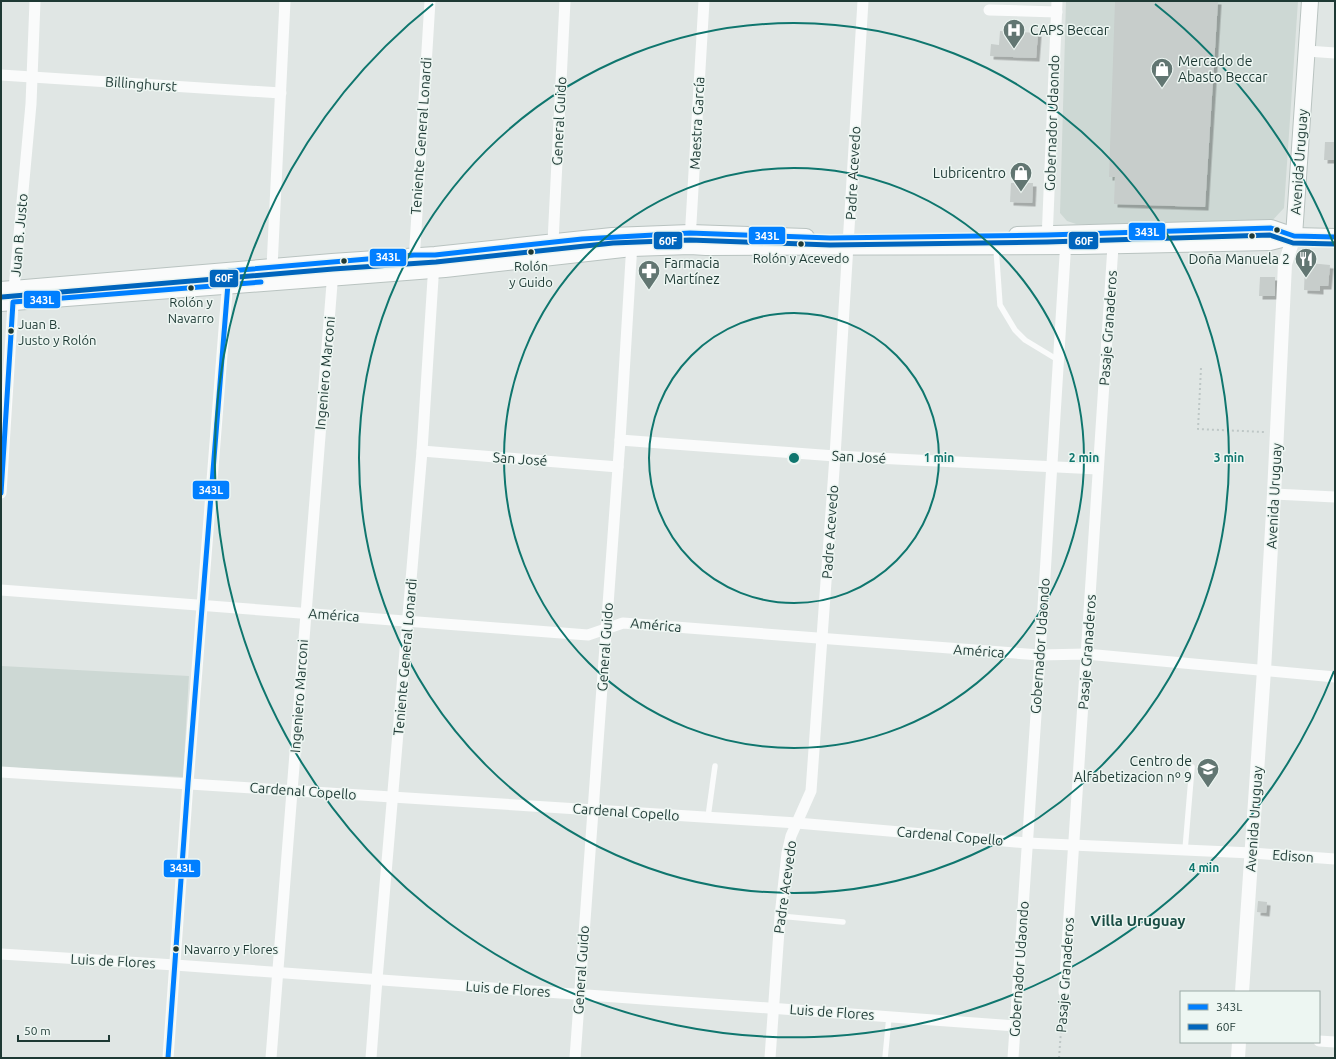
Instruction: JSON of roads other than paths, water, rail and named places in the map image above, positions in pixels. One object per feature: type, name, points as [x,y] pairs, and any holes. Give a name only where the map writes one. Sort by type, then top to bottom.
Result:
[{"type":"main road","name":"Avenida Uruguay","points":[[1294,236],[1310,1]]},
{"type":"main road","points":[[228,278],[272,267],[332,270],[413,271],[434,262],[553,242],[690,240],[714,248],[848,242],[1066,240],[1271,228],[1294,236]]},
{"type":"main road","points":[[1066,240],[1113,246],[1270,242],[1294,236],[1335,237]]},
{"type":"main road","points":[[848,242],[996,246],[1047,240]]},
{"type":"main road","points":[[7,296],[332,270],[414,255],[434,262],[632,242]]},
{"type":"street","name":"Juan B. Justo","points":[[1,493],[7,296],[31,104],[35,1]]},
{"type":"street","points":[[272,267],[285,1]]},
{"type":"street","name":"Teniente General Lonardi","points":[[413,271],[430,1]]},
{"type":"street","name":"General Guido","points":[[553,242],[565,1]]},
{"type":"street","name":"Maestra García","points":[[690,240],[704,1]]},
{"type":"street","name":"Padre Acevedo","points":[[770,1058],[780,916],[787,853],[791,836],[811,791],[823,639],[863,1]]},
{"type":"street","points":[[988,10],[1057,6]]},
{"type":"street","name":"Gobernador Udaondo","points":[[1047,240],[1057,6]]},
{"type":"street","points":[[1306,51],[1335,53]]},
{"type":"street","name":"Billinghurst","points":[[1,75],[281,93]]},
{"type":"street","name":"Avenida Uruguay","points":[[1242,991],[1264,670],[1286,264],[1294,236]]},
{"type":"street","name":"Gobernador Udaondo","points":[[1014,1058],[1066,240]]},
{"type":"street","name":"General Guido","points":[[575,1058],[620,440],[632,242]]},
{"type":"street","name":"Pasaje Granaderos","points":[[1064,992],[1113,246]]},
{"type":"street","name":"Teniente General Lonardi","points":[[371,1058],[422,451],[434,262]]},
{"type":"street","name":"Ingeniero Marconi","points":[[271,1058],[332,270]]},
{"type":"street","points":[[168,1058],[228,278]]},
{"type":"street","name":"San José","points":[[620,440],[835,456],[1098,469]]},
{"type":"street","name":"San José","points":[[422,451],[618,467]]},
{"type":"street","points":[[1274,494],[1335,497]]},
{"type":"street","name":"América","points":[[1,590],[588,635],[606,627],[623,623],[1040,655],[1086,654],[1274,672],[1335,676]]},
{"type":"street","name":"Cardenal Copello","points":[[1,772],[797,823],[1027,843],[1252,853]]},
{"type":"street","name":"Edison","points":[[1252,853],[1335,859]]},
{"type":"street","name":"Luis de Flores","points":[[1,954],[377,979],[1016,1026]]},
{"type":"street","points":[[1320,1041],[1335,1042]]},
{"type":"street","points":[[1238,1058],[1239,1043]]},
{"type":"lane","points":[[996,246],[1000,305],[1015,330],[1026,340],[1058,360]]},
{"type":"lane","points":[[708,817],[714,766]]},
{"type":"lane","points":[[1185,850],[1192,767]]},
{"type":"lane","points":[[780,916],[843,922]]},
{"type":"lane","points":[[885,1058],[889,1016]]},
{"type":"place","name":"CAPS Beccar","points":[[1014,50]]},
{"type":"place","name":"Mercado de Abasto Beccar","points":[[1162,88]]},
{"type":"place","name":"Lubricentro","points":[[1021,192]]},
{"type":"place","name":"Rolón y Acevedo","points":[[801,244]]},
{"type":"place","name":"Rolón y Guido","points":[[531,252]]},
{"type":"place","name":"Doña Manuela 2","points":[[1306,278]]},
{"type":"place","name":"Rolón y Navarro","points":[[191,288]]},
{"type":"place","name":"Farmacia Martínez","points":[[649,290]]},
{"type":"place","name":"Juan B. Justo y Rolón","points":[[11,331]]},
{"type":"place","name":"Centro de Alfabetizacion nº 9","points":[[1208,788]]},
{"type":"place","name":"Navarro y Flores","points":[[176,949]]},
{"type":"district","name":"Villa Uruguay","points":[[1138,921]]}]
